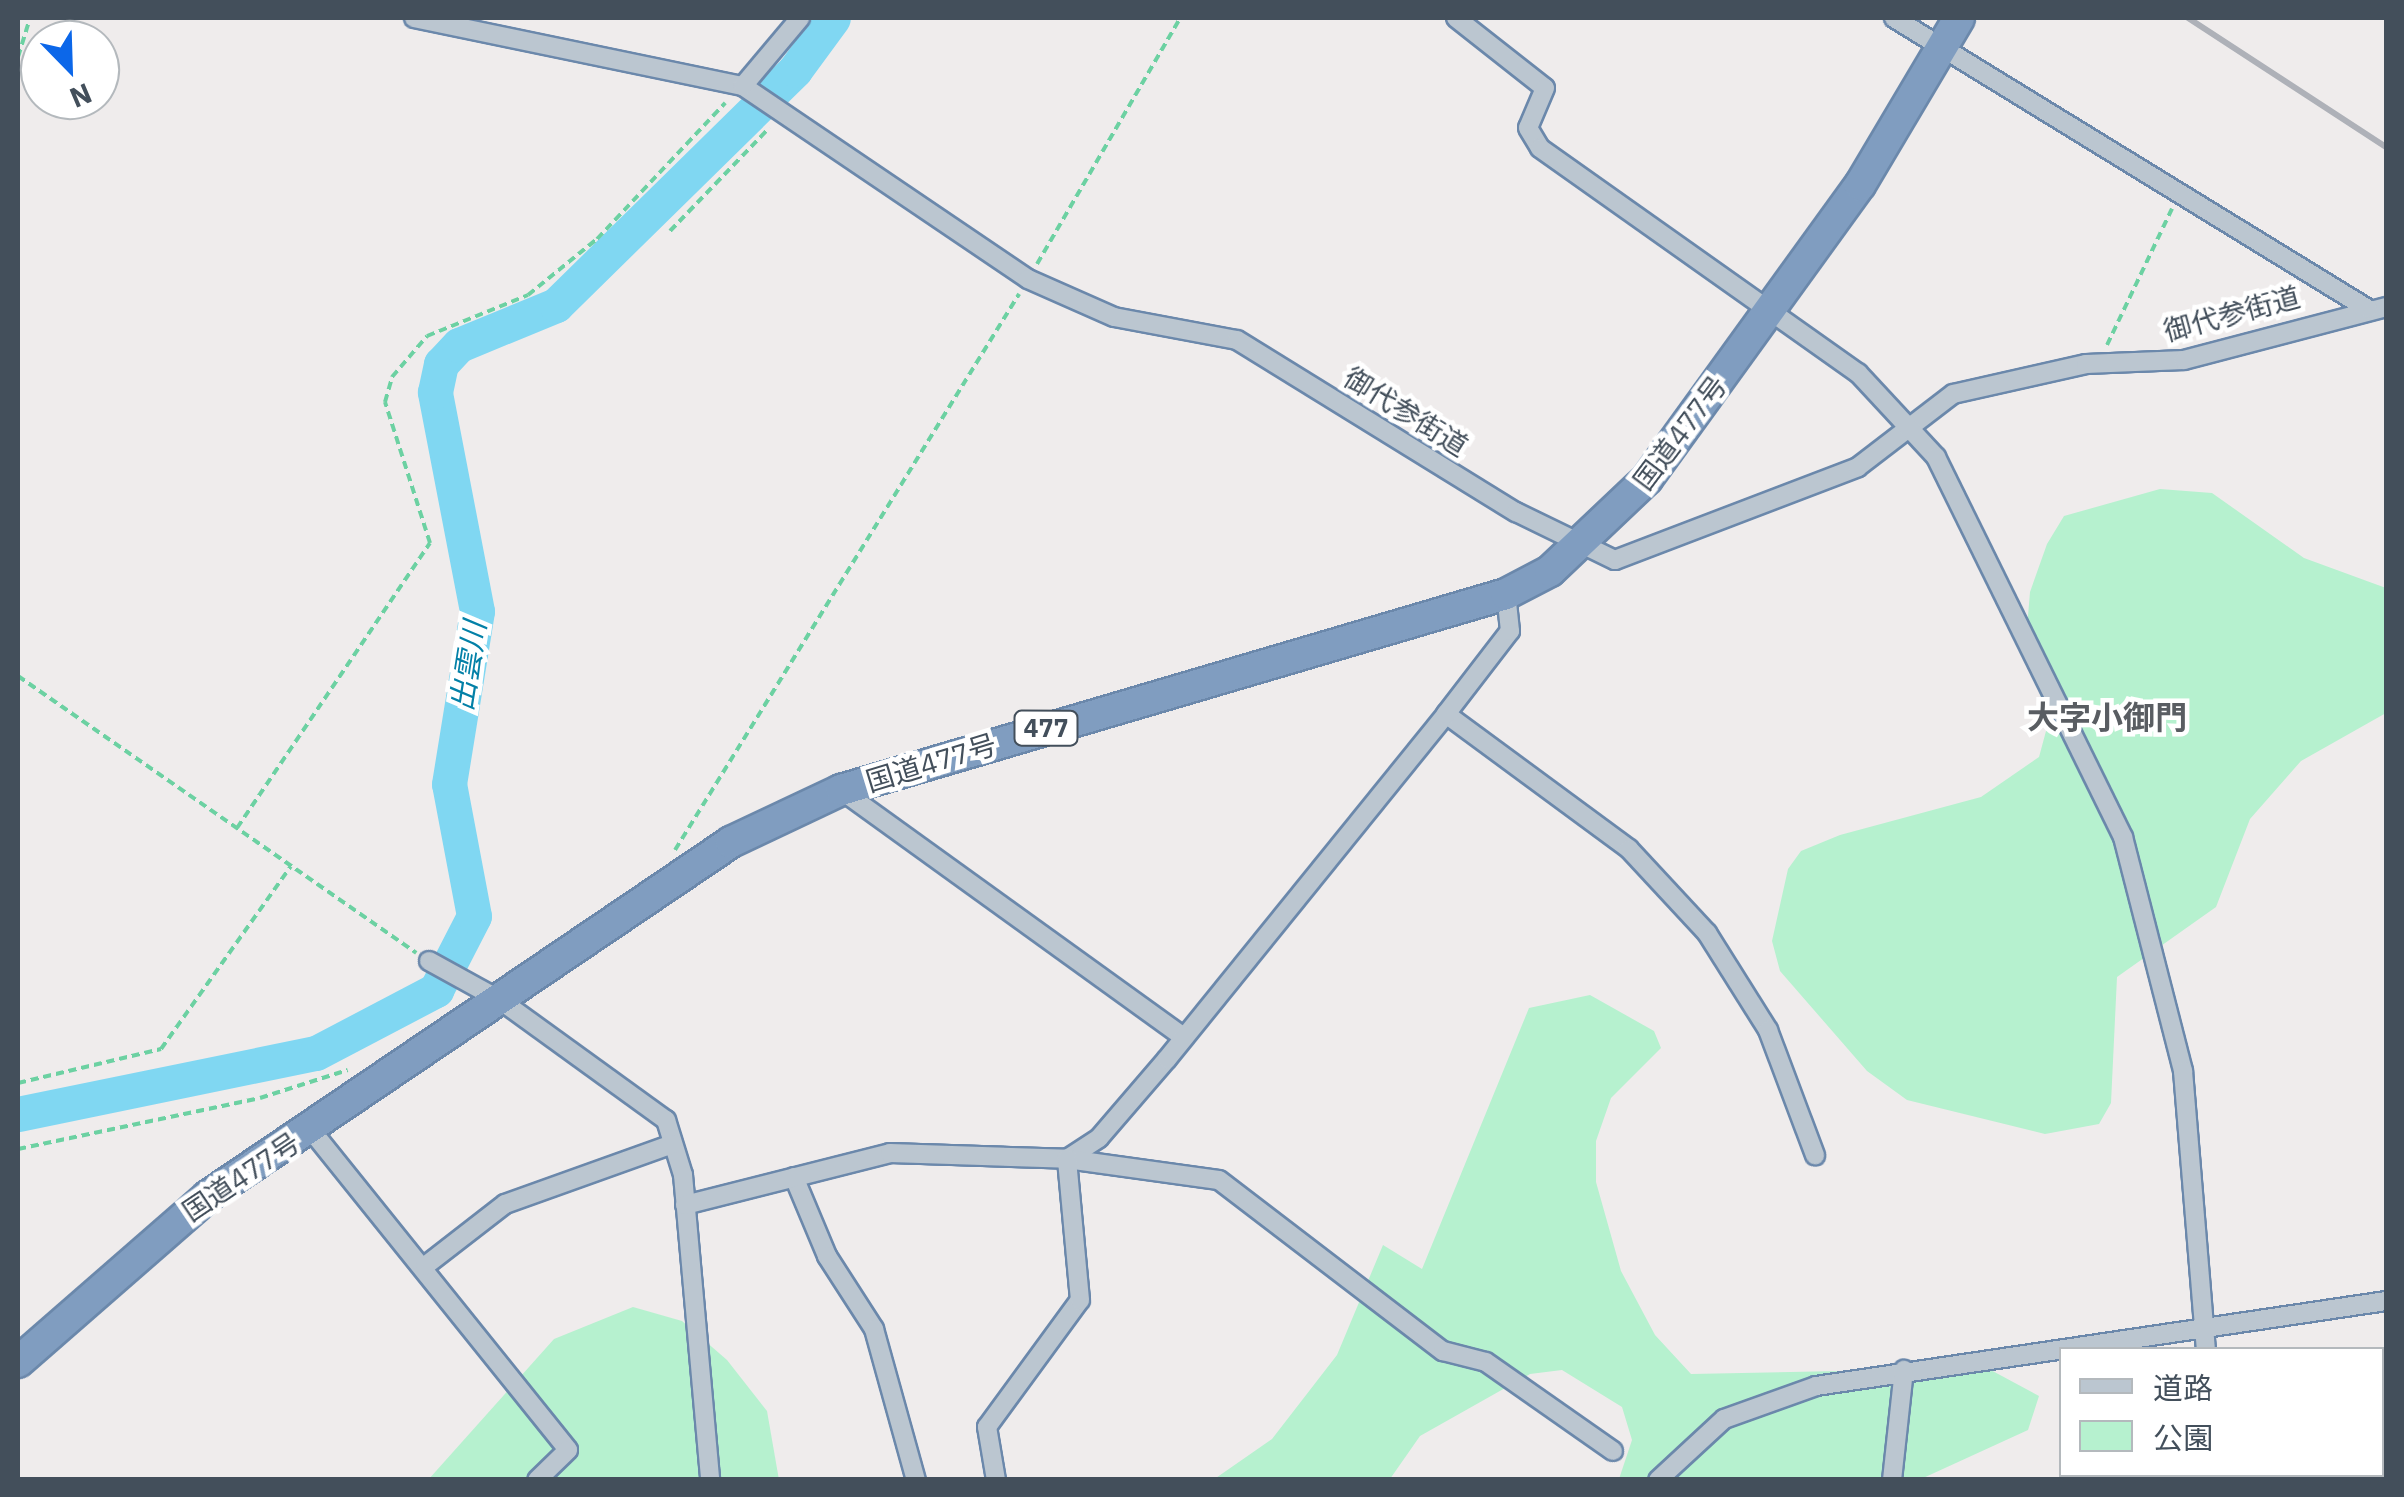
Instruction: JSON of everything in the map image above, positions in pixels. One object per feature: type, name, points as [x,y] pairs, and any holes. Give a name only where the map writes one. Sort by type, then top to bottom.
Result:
[{"type":"highway","name":"国道477号","points":[[18,1362],[142,1246],[677,876],[840,790],[1506,594],[1583,548],[1647,479],[1770,310],[1958,18]]},
{"type":"street","name":"御代参街道","points":[[414,18],[749,90],[1028,279],[1114,317],[1237,340],[1583,548],[1614,560],[1759,508],[1858,467],[1910,421],[1953,394],[2102,364],[2184,360],[2377,308]]},
{"type":"street","points":[[749,90],[800,18]]},
{"type":"street","points":[[1456,18],[1545,88],[1528,128],[1540,148],[1770,310],[1910,421],[1970,521],[2123,838],[2183,1071],[2205,1347]]},
{"type":"street","points":[[1894,18],[2180,194],[2377,308]]},
{"type":"street","points":[[1066,1159],[1100,1138],[1446,714],[1510,631],[1506,594]]},
{"type":"street","points":[[1446,714],[1628,849],[1708,933],[1768,1030],[1815,1154]]},
{"type":"street","points":[[840,790],[1181,1036]]},
{"type":"street","points":[[428,962],[469,988],[500,1000],[666,1120],[685,1204],[710,1480]]},
{"type":"street","points":[[311,1130],[568,1450],[537,1480]]},
{"type":"street","points":[[424,1266],[505,1204],[673,1144]]},
{"type":"street","points":[[685,1204],[890,1154],[1066,1159],[1165,1170],[1241,1190],[1443,1351],[1486,1362],[1613,1451]]},
{"type":"street","points":[[996,1480],[987,1428],[1080,1300],[1066,1159]]},
{"type":"street","points":[[794,1177],[827,1256],[874,1329],[916,1480]]},
{"type":"street","points":[[2063,1347],[2386,1301]]},
{"type":"street","points":[[1658,1480],[1724,1419],[1765,1400],[1904,1370],[2059,1348]]},
{"type":"street","points":[[1892,1480],[1904,1370]]},
{"type":"path","points":[[18,57],[30,18]]},
{"type":"path","points":[[677,876],[674,846],[1028,279],[1180,18]]},
{"type":"path","points":[[237,828],[430,543],[386,402],[392,377],[427,336],[528,296],[598,239],[749,90]]},
{"type":"path","points":[[670,231],[782,113]]},
{"type":"path","points":[[2102,364],[2118,307],[2180,194]]},
{"type":"path","points":[[18,676],[428,962]]},
{"type":"path","points":[[18,1083],[161,1049],[291,866]]},
{"type":"path","points":[[18,1149],[326,1078]]},
{"type":"green space","points":[[2160,489],[2212,493],[2304,558],[2386,588],[2386,713],[2301,761],[2250,819],[2216,907],[2117,977],[2111,1103],[2099,1124],[2045,1134],[1907,1100],[1867,1071],[1780,971],[1772,941],[1788,869],[1801,851],[1840,835],[1981,797],[2039,757],[2049,720],[2025,652],[2030,592],[2047,544],[2064,516]]},
{"type":"green space","points":[[1590,995],[1654,1031],[1661,1048],[1611,1098],[1596,1141],[1596,1182],[1621,1271],[1655,1335],[1691,1374],[1987,1368],[2039,1396],[2028,1430],[1921,1479],[1619,1479],[1632,1440],[1622,1407],[1562,1370],[1530,1374],[1420,1436],[1390,1479],[1213,1480],[1272,1439],[1337,1355],[1383,1245],[1422,1269],[1529,1008]]},
{"type":"green space","points":[[633,1307],[682,1321],[727,1360],[767,1411],[779,1480],[428,1480],[554,1339]]},
{"type":"waterway","name":"出雲川","points":[[18,1114],[316,1053],[436,990],[474,916],[449,784],[477,611],[435,392],[441,364],[459,345],[556,305],[795,70],[833,18]]},
{"type":"railway","points":[[2188,18],[2386,147]]},
{"type":"district","name":"大字小御門","points":[[2107,717]]}]
